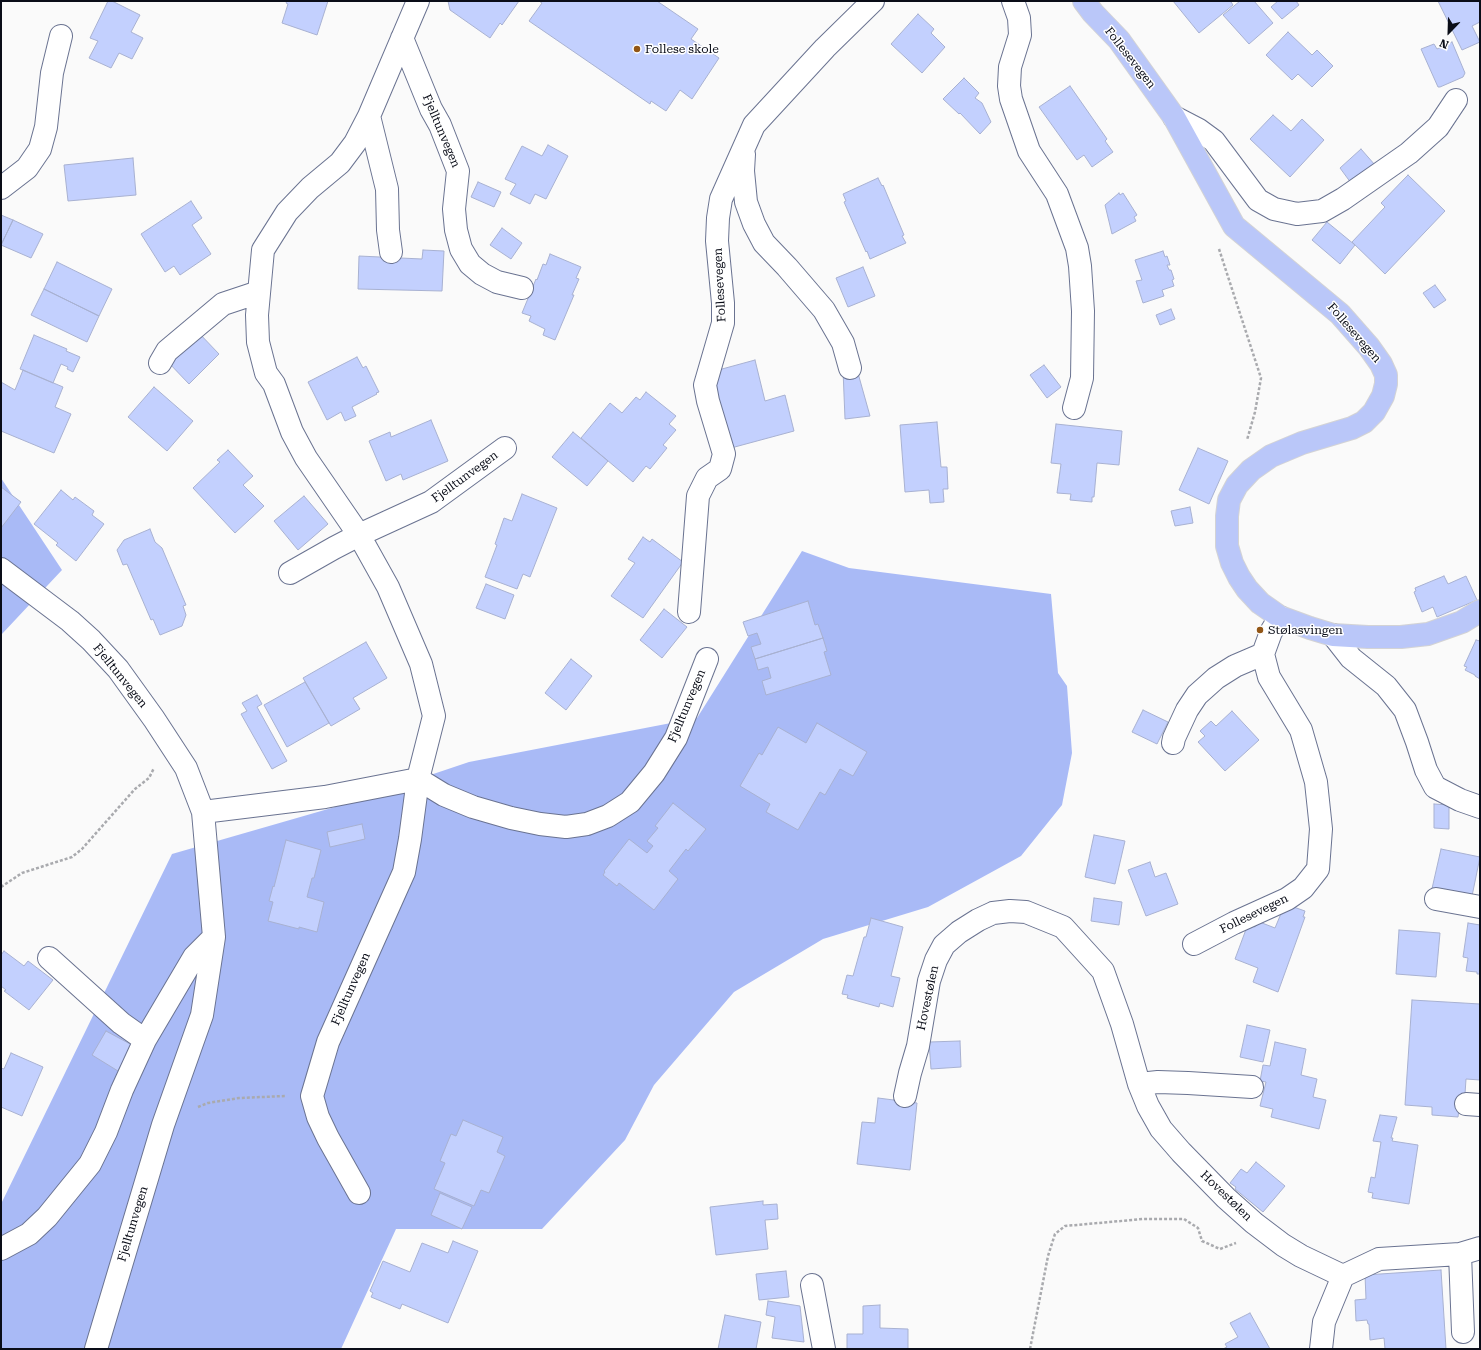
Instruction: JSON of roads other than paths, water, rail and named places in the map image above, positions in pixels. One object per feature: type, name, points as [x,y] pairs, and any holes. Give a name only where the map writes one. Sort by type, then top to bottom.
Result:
[{"type":"main road","name":"Follesevegen","points":[[1084,1],[1093,14],[1119,40],[1174,117],[1234,226],[1340,314],[1369,347],[1381,364],[1386,375],[1386,384],[1383,396],[1374,412],[1364,422],[1352,428],[1302,443],[1271,456],[1250,470],[1237,485],[1229,500],[1227,516],[1228,546],[1232,563],[1247,589],[1260,602],[1280,617],[1333,635],[1401,637],[1428,634],[1462,622],[1480,611]]},
{"type":"street","name":"Fjelltunvegen","points":[[360,1192],[318,1117],[312,1096],[328,1042],[404,872],[418,779],[434,716],[421,664],[394,599],[359,535],[306,458],[292,432],[274,384],[266,373],[258,342],[259,292],[263,250],[287,212],[310,188],[340,164],[355,143],[369,116],[418,1]]},
{"type":"street","name":"Follesevegen","points":[[689,612],[698,496],[707,478],[720,469],[724,454],[708,401],[705,385],[723,324],[723,303],[717,241],[721,199],[754,125],[825,48],[873,1]]},
{"type":"street","points":[[1013,1],[1019,18],[1020,36],[1010,67],[1009,86],[1011,99],[1029,151],[1057,194],[1077,248],[1080,266],[1083,311],[1082,378],[1074,408]]},
{"type":"street","points":[[1,188],[27,168],[40,149],[46,127],[52,73],[61,36]]},
{"type":"street","name":"Fjelltunvegen","points":[[402,38],[458,170],[454,209],[456,230],[461,249],[470,264],[482,274],[497,282],[522,288]]},
{"type":"street","name":"Follesevegen","points":[[1174,117],[1199,130],[1214,141],[1258,200],[1274,209],[1297,214],[1322,211],[1343,199],[1410,154],[1438,127],[1456,100]]},
{"type":"street","points":[[369,116],[387,189],[388,230],[391,252]]},
{"type":"street","name":"Follesevegen","points":[[746,141],[743,171],[746,202],[754,224],[764,243],[824,310],[843,343],[850,368]]},
{"type":"street","points":[[160,363],[167,351],[224,304],[259,292]]},
{"type":"street","name":"Fjelltunvegen","points":[[290,573],[359,535],[431,502],[505,448]]},
{"type":"street","name":"Fjelltunvegen","points":[[1,569],[70,622],[91,640],[118,669],[154,719],[186,768],[203,812],[214,937],[202,1015],[165,1118],[96,1349]]},
{"type":"street","points":[[1173,743],[1187,710],[1197,695],[1216,678],[1235,666],[1263,654],[1271,632],[1280,617]]},
{"type":"street","points":[[1333,635],[1351,658],[1386,686],[1405,710],[1426,770],[1435,787],[1460,800],[1480,807]]},
{"type":"street","name":"Follesevegen","points":[[1194,944],[1234,923],[1287,899],[1303,888],[1318,869],[1321,829],[1316,782],[1301,730],[1269,677],[1263,654]]},
{"type":"street","name":"Fjelltunvegen","points":[[418,779],[444,795],[473,806],[511,818],[540,824],[566,827],[587,824],[608,816],[630,802],[654,773],[676,738],[708,659]]},
{"type":"street","points":[[203,812],[325,797],[418,779]]},
{"type":"street","points":[[1436,899],[1480,907]]},
{"type":"street","name":"Hovestølen","points":[[905,1096],[918,1046],[929,981],[936,960],[944,945],[959,932],[978,920],[993,913],[1010,911],[1026,912],[1063,927],[1103,971],[1122,1024],[1139,1084],[1148,1106],[1161,1128],[1181,1152],[1226,1198],[1254,1223],[1283,1245],[1301,1256],[1342,1276]]},
{"type":"street","points":[[1,1249],[29,1234],[47,1217],[90,1164],[106,1132],[122,1090],[145,1040],[194,957],[214,937]]},
{"type":"street","points":[[49,958],[121,1023],[145,1040]]},
{"type":"street","points":[[1139,1084],[1158,1082],[1188,1082],[1252,1087]]},
{"type":"street","points":[[1321,1349],[1324,1322],[1342,1276],[1379,1259],[1470,1251],[1463,1332]]},
{"type":"street","points":[[812,1285],[824,1349]]},
{"type":"place","name":"Follese skole","points":[[637,49]]},
{"type":"place","name":"Stølasvingen","points":[[1260,630]]}]
